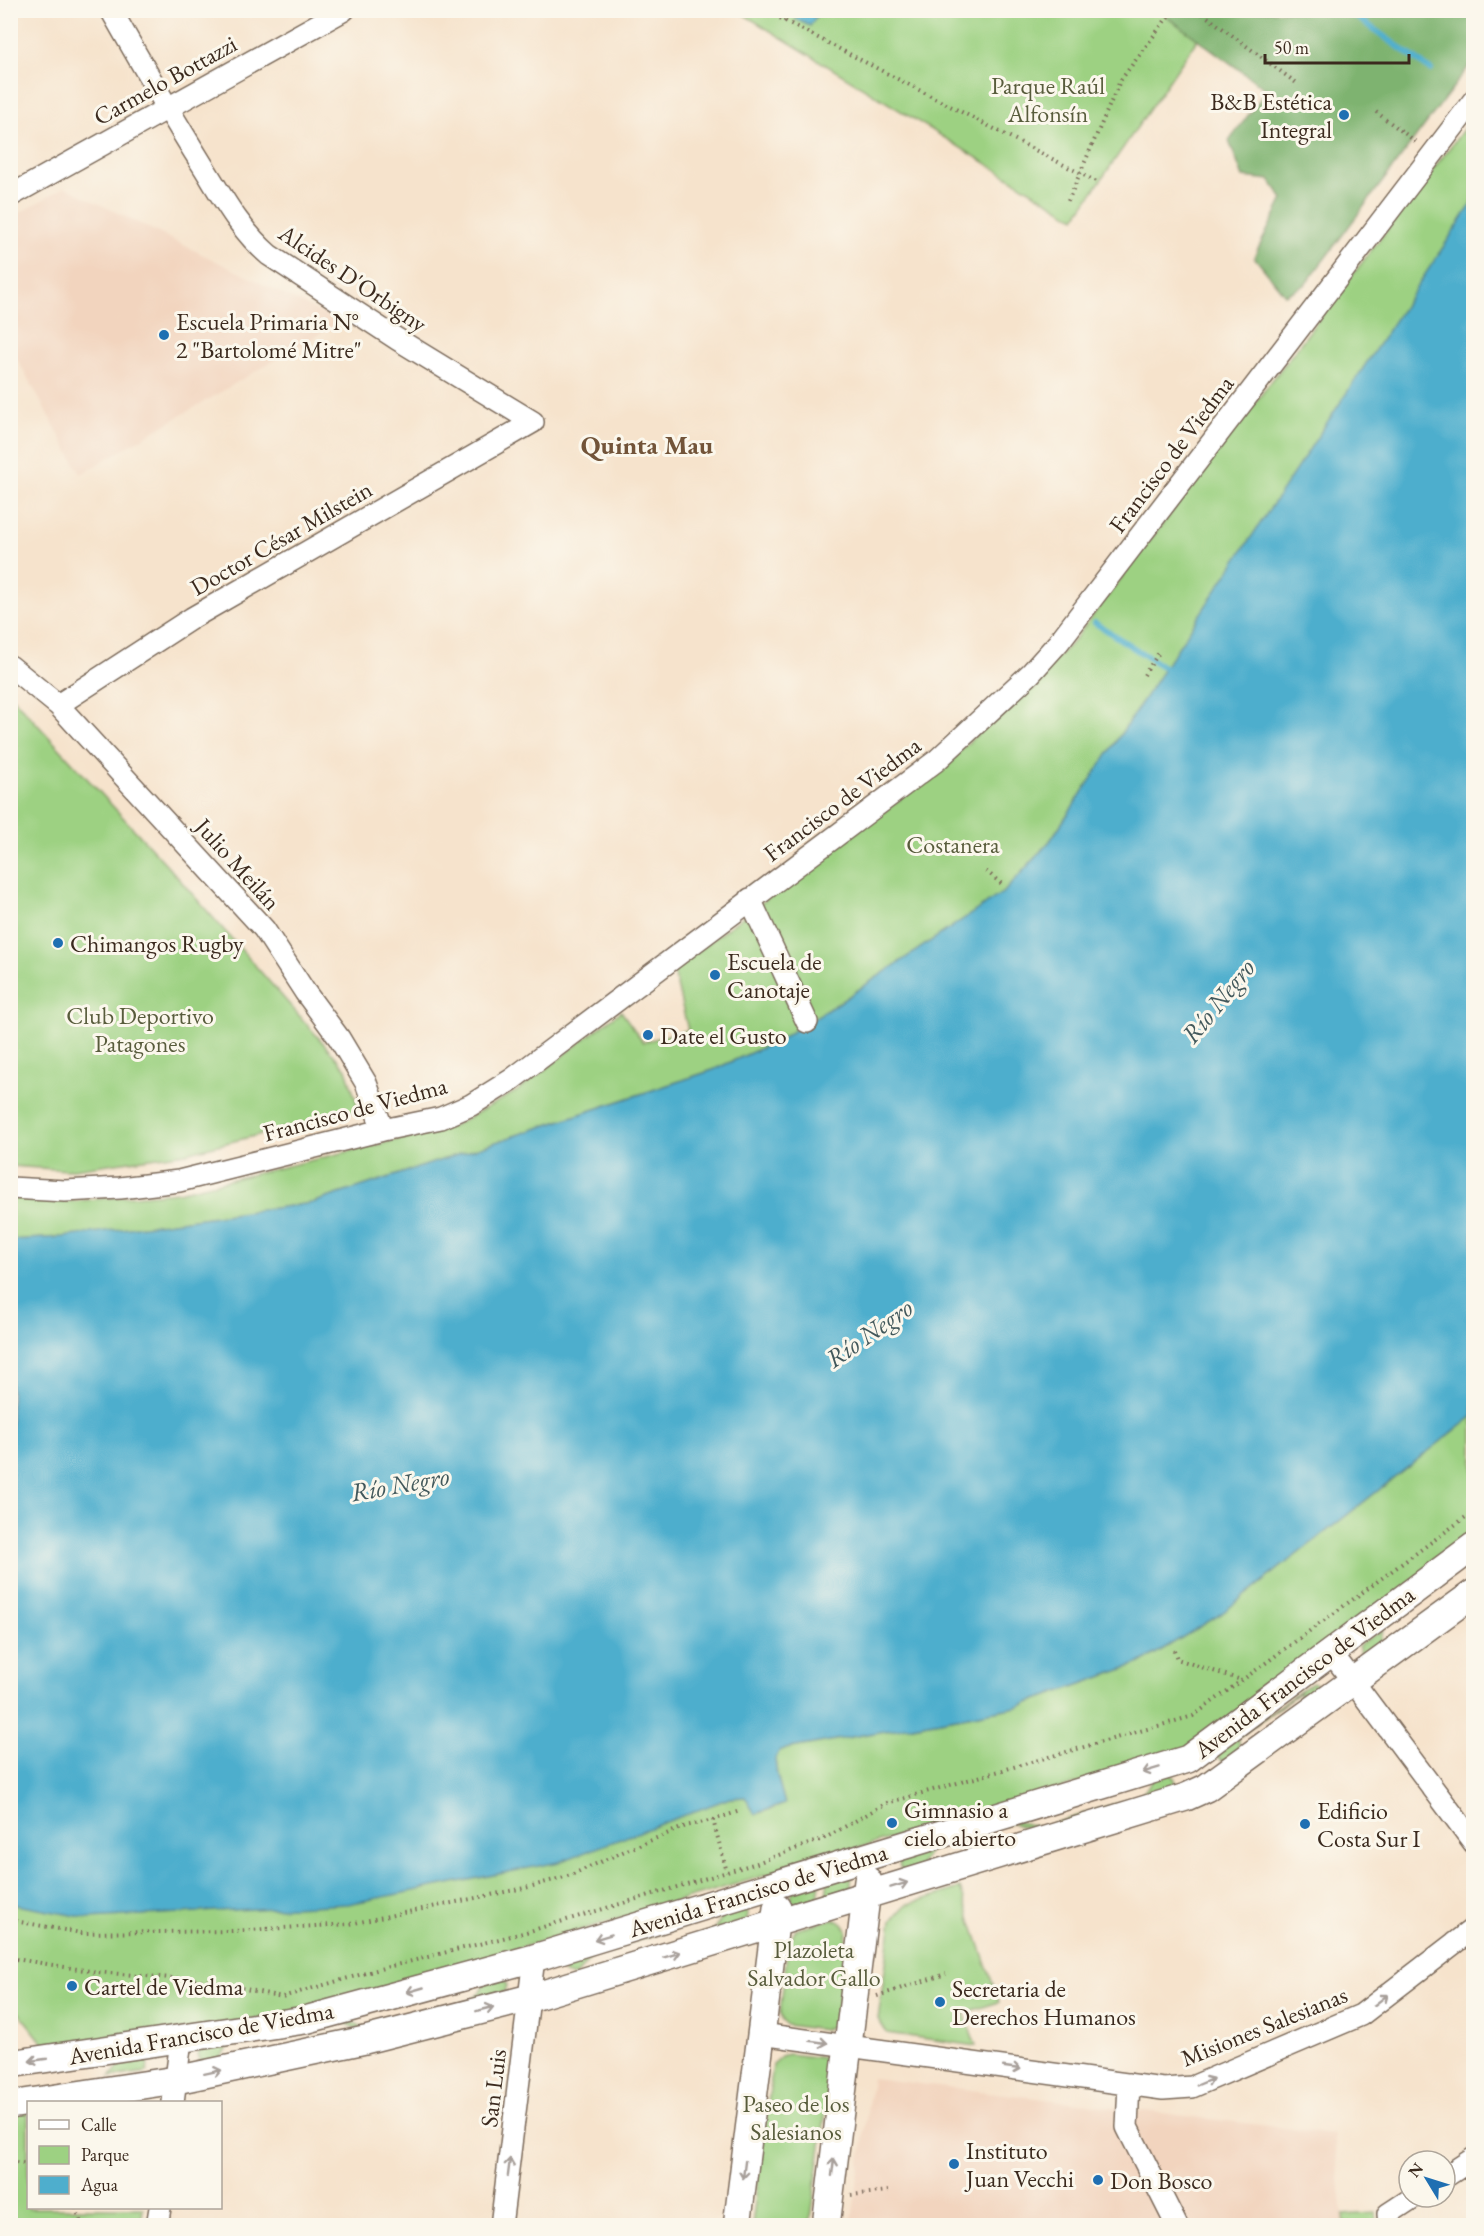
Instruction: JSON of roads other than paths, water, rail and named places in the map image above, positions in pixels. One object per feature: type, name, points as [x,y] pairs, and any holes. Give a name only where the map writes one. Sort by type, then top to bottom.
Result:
[{"type":"main road","name":"Avenida Francisco de Viedma","points":[[10,2064],[305,2020],[534,1958],[1188,1759],[1473,1546]]},
{"type":"main road","name":"Avenida Francisco de Viedma","points":[[57,2101],[174,2091],[530,1998],[1186,1797],[1206,1788],[1473,1593]]},
{"type":"main road","points":[[1188,1759],[1206,1788]]},
{"type":"main road","points":[[826,2226],[871,1856]]},
{"type":"main road","points":[[737,2226],[780,1883]]},
{"type":"main road","name":"Avenida Francisco de Viedma","points":[[10,2105],[27,2104]]},
{"type":"street","name":"Alcides D'Orbigny","points":[[111,10],[166,108],[251,240],[269,255],[396,339],[533,422]]},
{"type":"street","name":"Carmelo Bottazzi","points":[[10,196],[344,10]]},
{"type":"street","name":"Francisco de Viedma","points":[[10,1188],[64,1191],[120,1188],[179,1181],[383,1130],[441,1118],[471,1105],[511,1080],[936,761],[1038,666],[1058,643],[1473,100]]},
{"type":"street","name":"Doctor César Milstein","points":[[58,705],[192,618],[533,422]]},
{"type":"street","name":"Julio Meilán","points":[[10,666],[58,705],[264,929],[305,992],[339,1038],[360,1074],[383,1130]]},
{"type":"street","points":[[750,899],[807,1022]]},
{"type":"street","points":[[1331,1652],[1473,1844]]},
{"type":"street","name":"Misiones Salesianas","points":[[761,2034],[1163,2089],[1192,2087],[1361,2015],[1473,1928]]},
{"type":"street","name":"San Luis","points":[[501,2226],[534,1958]]},
{"type":"street","points":[[174,2091],[181,2040]]},
{"type":"street","points":[[1129,2084],[1127,2127],[1176,2226]]},
{"type":"street","points":[[1457,2169],[1473,2158]]},
{"type":"street","points":[[1389,2226],[1388,2214],[1397,2208]]},
{"type":"street","points":[[157,2226],[160,2209]]},
{"type":"water","points":[[801,11],[820,11],[810,26],[795,19]]},
{"type":"water","name":"Río Negro","points":[[1473,202],[1473,1416],[1221,1614],[1140,1663],[1017,1707],[780,1750],[775,1759],[785,1804],[755,1814],[745,1797],[730,1798],[559,1862],[348,1904],[88,1918],[11,1904],[11,1240],[63,1237],[312,1203],[713,1070],[777,1041],[840,1002],[1005,891],[1050,841]]},
{"type":"waterway","points":[[1347,10],[1431,70]]},
{"type":"waterway","points":[[1095,623],[1165,668]]},
{"type":"place","name":"B&B Estética Integral","points":[[1344,115]]},
{"type":"place","name":"Escuela Primaria N° 2 \"Bartolomé Mitre\"","points":[[164,335]]},
{"type":"place","name":"Chimangos Rugby","points":[[58,943]]},
{"type":"place","name":"Escuela de Canotaje","points":[[715,975]]},
{"type":"place","name":"Date el Gusto","points":[[648,1035]]},
{"type":"place","name":"Gimnasio a cielo abierto","points":[[892,1823]]},
{"type":"place","name":"Edificio Costa Sur I","points":[[1305,1824]]},
{"type":"place","name":"Cartel de Viedma","points":[[72,1986]]},
{"type":"place","name":"Secretaria de Derechos Humanos","points":[[940,2002]]},
{"type":"place","name":"Instituto Juan Vecchi","points":[[954,2164]]},
{"type":"place","name":"Don Bosco","points":[[1098,2180]]},
{"type":"district","name":"Quinta Mau","points":[[647,445]]},
{"type":"park label","name":"Parque Raúl Alfonsín","points":[[1048,99]]},
{"type":"park label","name":"Costanera","points":[[953,844]]},
{"type":"park label","name":"Club Deportivo Patagones","points":[[140,1029]]},
{"type":"park label","name":"Plazoleta Salvador Gallo","points":[[814,1963]]},
{"type":"park label","name":"Paseo de los Salesianos","points":[[796,2117]]}]
